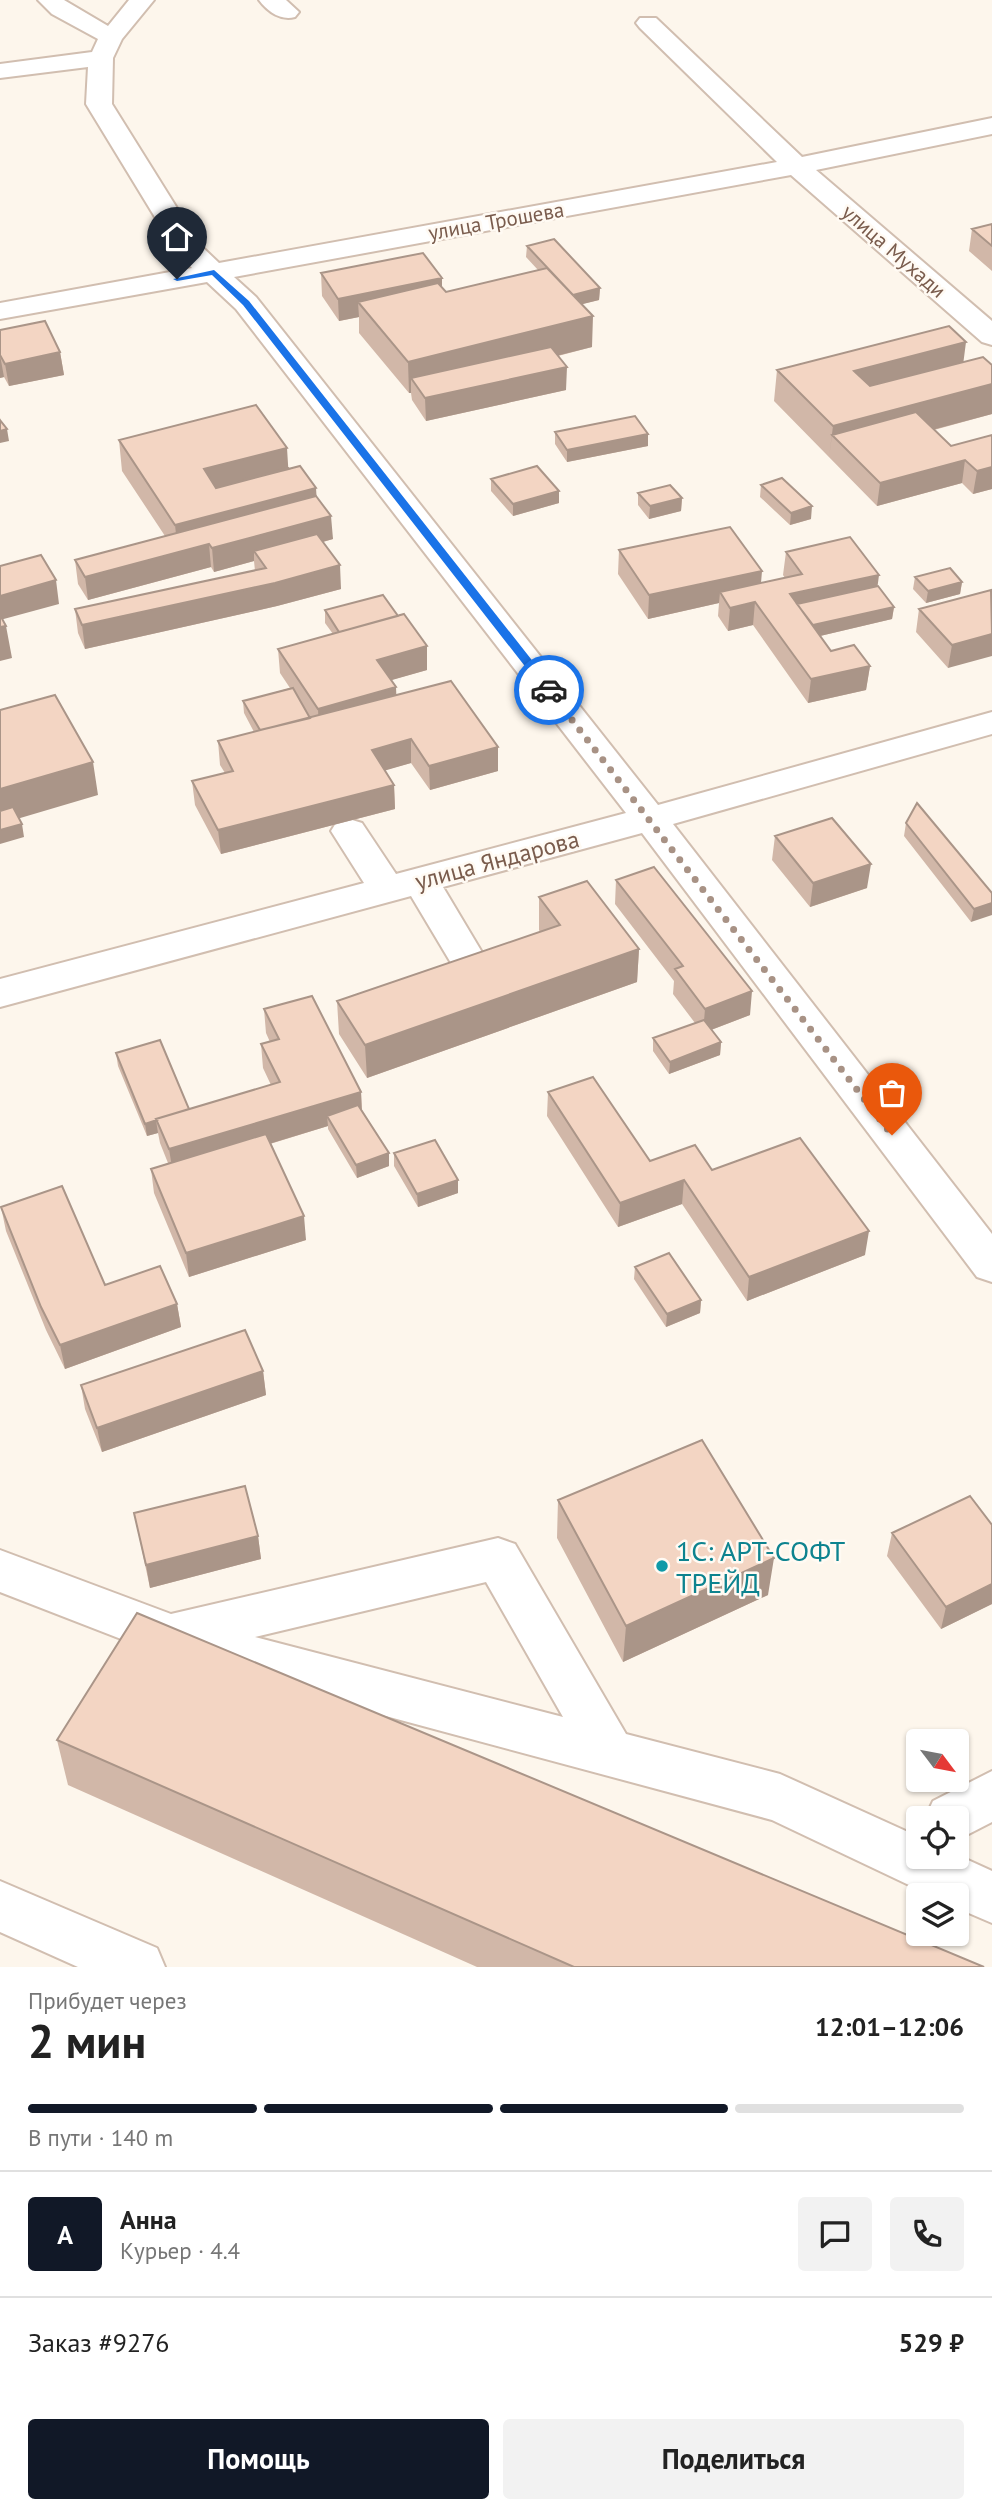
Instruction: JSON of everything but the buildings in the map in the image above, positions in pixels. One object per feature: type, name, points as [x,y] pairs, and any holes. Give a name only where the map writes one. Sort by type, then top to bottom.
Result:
[{"type":"street","points":[[50,0],[106,48]]},
{"type":"street","points":[[142,0],[106,48],[99,104],[189,250],[246,303],[650,819],[992,1265]]},
{"type":"street","name":"улица Мухади","points":[[648,23],[796,166],[992,336]]},
{"type":"street","points":[[0,71],[106,48]]},
{"type":"street","name":"улица Трошева","points":[[0,311],[796,166],[992,126]]},
{"type":"street","name":"улица Яндарова","points":[[0,993],[650,819],[992,723]]},
{"type":"street","points":[[349,831],[403,885],[464,954]]},
{"type":"street","points":[[170,1636],[498,1559],[609,1751]]},
{"type":"street","points":[[0,1571],[170,1636],[780,1798],[906,1843]]},
{"type":"street","points":[[969,1808],[992,1795]]},
{"type":"street","points":[[947,1869],[992,1898]]},
{"type":"street","points":[[0,1906],[138,1967]]},
{"type":"way so far","points":[[549,690],[892,1135]]},
{"type":"place","name":"1С: АРТ-СОФТ ТРЕЙД","points":[[662,1566]]},
{"type":"route","points":[[177,279],[214,272],[246,303],[549,690]]}]
